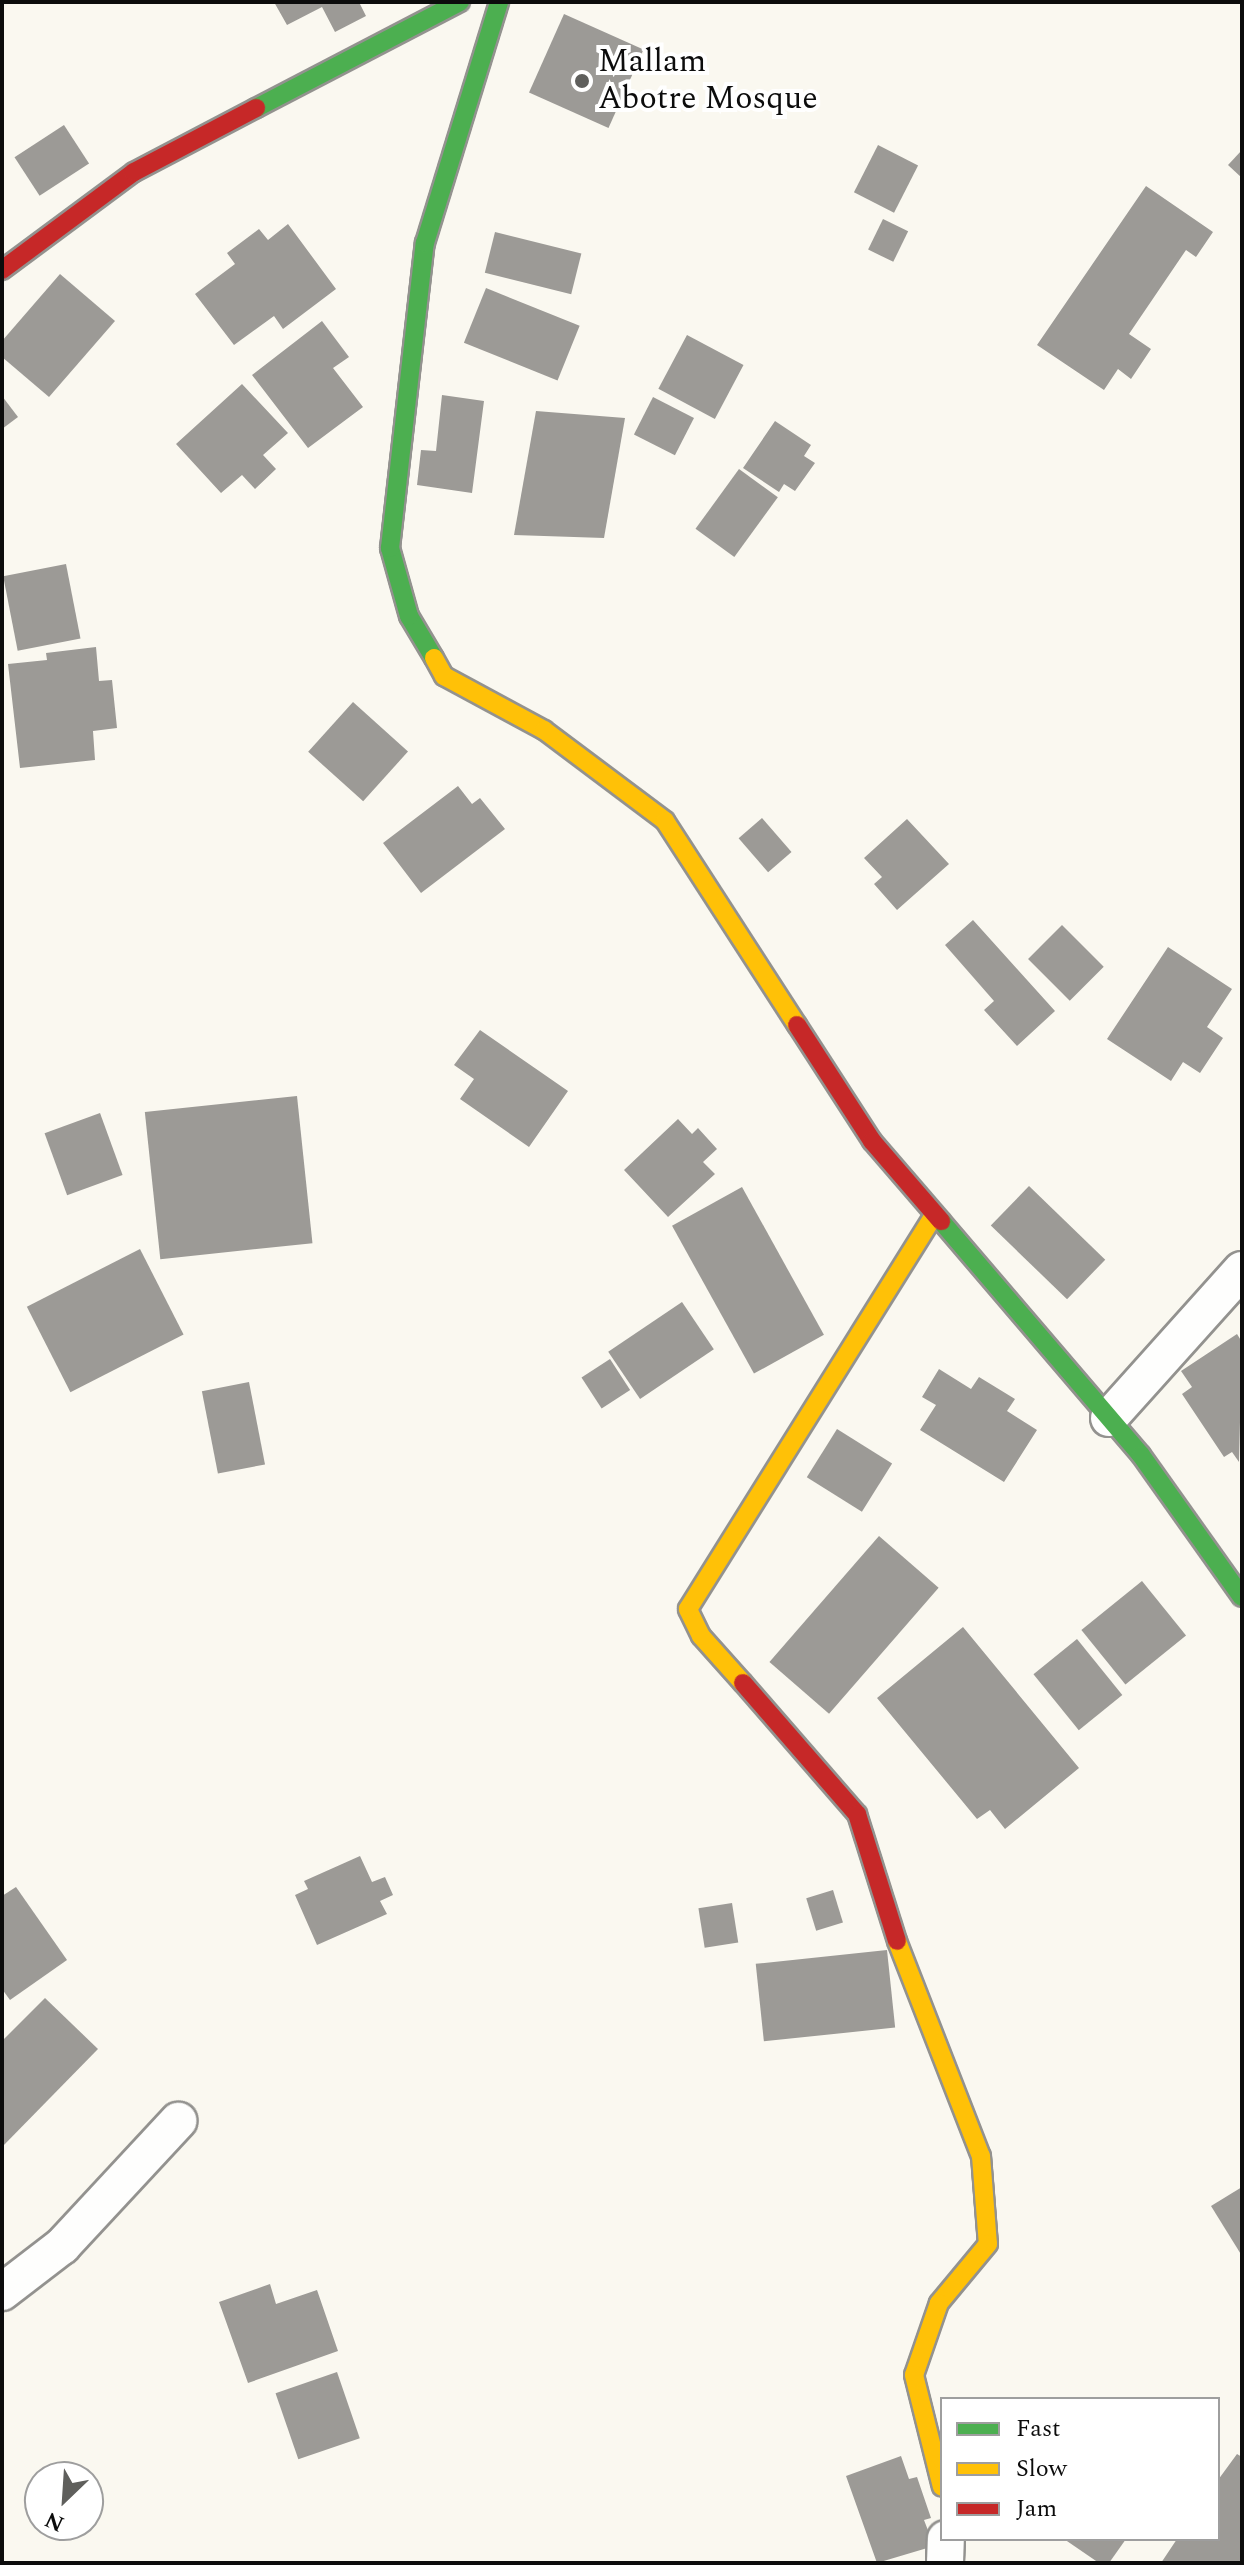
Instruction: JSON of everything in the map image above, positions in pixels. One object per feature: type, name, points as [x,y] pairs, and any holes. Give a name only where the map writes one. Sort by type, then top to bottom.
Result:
[{"type":"street","points":[[2,270],[134,172],[460,2]]},
{"type":"street","points":[[499,2],[425,243],[390,548],[409,616],[444,676],[544,730],[665,821],[872,1141],[1109,1418],[1242,1597]]},
{"type":"street","points":[[934,1215],[688,1609],[701,1636],[857,1814],[912,1987],[981,2156],[988,2244],[939,2303],[914,2375],[940,2479]]},
{"type":"street","points":[[1109,1418],[1242,1270]]},
{"type":"street","points":[[2,2292],[62,2246],[178,2121]]},
{"type":"street","points":[[945,2563],[946,2541]]},
{"type":"building","points":[[274,2],[359,2],[366,16],[335,32],[322,7],[287,25]]},
{"type":"building","points":[[564,14],[643,49],[608,128],[529,93]]},
{"type":"building","points":[[64,125],[89,164],[40,196],[15,157]]},
{"type":"building","points":[[878,145],[918,165],[894,213],[854,192]]},
{"type":"building","points":[[1242,150],[1242,178],[1228,165]]},
{"type":"building","points":[[1146,186],[1213,232],[1196,257],[1186,250],[1129,334],[1151,349],[1131,379],[1118,369],[1104,390],[1037,345]]},
{"type":"building","points":[[883,219],[908,231],[893,262],[868,250]]},
{"type":"building","points":[[288,224],[336,289],[283,329],[274,316],[234,345],[195,294],[235,264],[227,253],[259,229],[268,240]]},
{"type":"building","points":[[495,232],[581,254],[571,294],[485,273]]},
{"type":"building","points":[[60,274],[115,321],[49,397],[2,357],[2,341]]},
{"type":"building","points":[[486,288],[580,326],[558,381],[464,343]]},
{"type":"building","points":[[322,321],[349,357],[333,368],[363,407],[308,448],[252,375]]},
{"type":"building","points":[[687,335],[744,365],[715,419],[658,389]]},
{"type":"building","points":[[242,384],[288,433],[263,455],[276,469],[255,489],[242,475],[221,493],[176,444]]},
{"type":"building","points":[[442,395],[484,401],[472,493],[417,485],[421,450],[436,451]]},
{"type":"building","points":[[2,396],[18,417],[2,429]]},
{"type":"building","points":[[653,397],[694,418],[675,455],[634,434]]},
{"type":"building","points":[[536,411],[625,418],[604,538],[514,535]]},
{"type":"building","points":[[775,421],[811,445],[804,456],[815,463],[795,491],[784,484],[779,492],[743,468]]},
{"type":"building","points":[[739,469],[778,497],[734,557],[696,529]]},
{"type":"building","points":[[66,564],[81,639],[18,651],[3,576]]},
{"type":"building","points":[[96,647],[99,681],[112,680],[117,728],[93,731],[95,760],[20,768],[8,664],[47,660],[46,653]]},
{"type":"building","points":[[353,702],[408,752],[363,801],[308,752]]},
{"type":"building","points":[[458,786],[472,804],[480,798],[505,829],[421,893],[383,843]]},
{"type":"building","points":[[762,818],[792,852],[768,872],[739,838]]},
{"type":"building","points":[[907,819],[949,864],[897,910],[874,884],[882,877],[864,858]]},
{"type":"building","points":[[973,920],[1055,1011],[1017,1046],[984,1010],[994,1001],[945,945]]},
{"type":"building","points":[[1062,925],[1104,967],[1070,1001],[1028,959]]},
{"type":"building","points":[[1168,947],[1232,989],[1207,1027],[1223,1038],[1200,1073],[1183,1062],[1171,1081],[1107,1039]]},
{"type":"building","points":[[480,1030],[568,1091],[529,1147],[460,1099],[474,1079],[454,1065]]},
{"type":"building","points":[[297,1096],[312,1243],[160,1259],[145,1112]]},
{"type":"building","points":[[100,1113],[123,1175],[67,1195],[45,1133]]},
{"type":"building","points":[[678,1119],[692,1134],[698,1128],[717,1149],[703,1162],[715,1174],[668,1217],[624,1170]]},
{"type":"building","points":[[1029,1186],[1105,1260],[1067,1299],[991,1226]]},
{"type":"building","points":[[742,1187],[824,1335],[754,1374],[672,1226]]},
{"type":"building","points":[[140,1249],[184,1335],[70,1392],[27,1307]]},
{"type":"building","points":[[682,1302],[714,1349],[640,1399],[608,1352]]},
{"type":"building","points":[[1237,1334],[1242,1342],[1239,1462],[1232,1452],[1224,1457],[1182,1394],[1192,1387],[1181,1371]]},
{"type":"building","points":[[610,1359],[630,1390],[602,1409],[581,1378]]},
{"type":"building","points":[[939,1369],[971,1389],[979,1377],[1015,1399],[1007,1411],[1037,1430],[1004,1482],[920,1430],[936,1405],[922,1397]]},
{"type":"building","points":[[249,1382],[265,1464],[218,1474],[202,1391]]},
{"type":"building","points":[[837,1429],[892,1463],[862,1512],[807,1477]]},
{"type":"building","points":[[879,1536],[939,1588],[829,1714],[769,1662]]},
{"type":"building","points":[[1142,1581],[1186,1635],[1125,1684],[1081,1630]]},
{"type":"building","points":[[963,1627],[1079,1768],[1005,1829],[990,1810],[977,1819],[877,1698]]},
{"type":"building","points":[[1077,1639],[1122,1695],[1079,1730],[1033,1674]]},
{"type":"building","points":[[360,1856],[372,1882],[385,1877],[393,1895],[380,1901],[387,1914],[317,1945],[295,1895],[308,1889],[304,1881]]},
{"type":"building","points":[[16,1887],[67,1960],[10,2000],[2,1989],[2,1896]]},
{"type":"building","points":[[833,1890],[843,1923],[816,1931],[806,1898]]},
{"type":"building","points":[[732,1903],[738,1943],[705,1948],[698,1908]]},
{"type":"building","points":[[887,1950],[895,2028],[764,2041],[756,1964]]},
{"type":"building","points":[[45,1998],[98,2049],[2,2147],[2,2041]]},
{"type":"building","points":[[1242,2187],[1242,2256],[1211,2206]]},
{"type":"building","points":[[270,2284],[276,2304],[317,2290],[338,2351],[248,2383],[219,2302]]},
{"type":"building","points":[[337,2372],[360,2438],[298,2459],[276,2393]]},
{"type":"building","points":[[1237,2454],[1242,2457],[1242,2563],[1161,2563],[1176,2541],[1220,2541],[1220,2477]]},
{"type":"building","points":[[901,2456],[909,2479],[917,2477],[931,2518],[924,2520],[934,2546],[877,2563],[846,2476]]},
{"type":"building","points":[[1067,2541],[1125,2541],[1109,2563],[1099,2563]]},
{"type":"traffic: fast","points":[[256,108],[460,2]]},
{"type":"traffic: fast","points":[[434,658],[409,616],[390,548],[425,243],[499,2]]},
{"type":"traffic: fast","points":[[941,1221],[1141,1455],[1242,1597]]},
{"type":"traffic: slow","points":[[434,658],[444,676],[544,730],[665,821],[797,1025]]},
{"type":"traffic: slow","points":[[743,1683],[701,1636],[688,1609],[934,1215]]},
{"type":"traffic: slow","points":[[897,1941],[981,2156],[988,2244],[939,2303],[914,2375],[940,2479]]},
{"type":"traffic: jam","points":[[2,270],[134,172],[256,108]]},
{"type":"traffic: jam","points":[[797,1025],[872,1141],[941,1221]]},
{"type":"traffic: jam","points":[[743,1683],[857,1814],[897,1941]]},
{"type":"place","name":"Mallam Abotre Mosque","points":[[582,81]]}]
